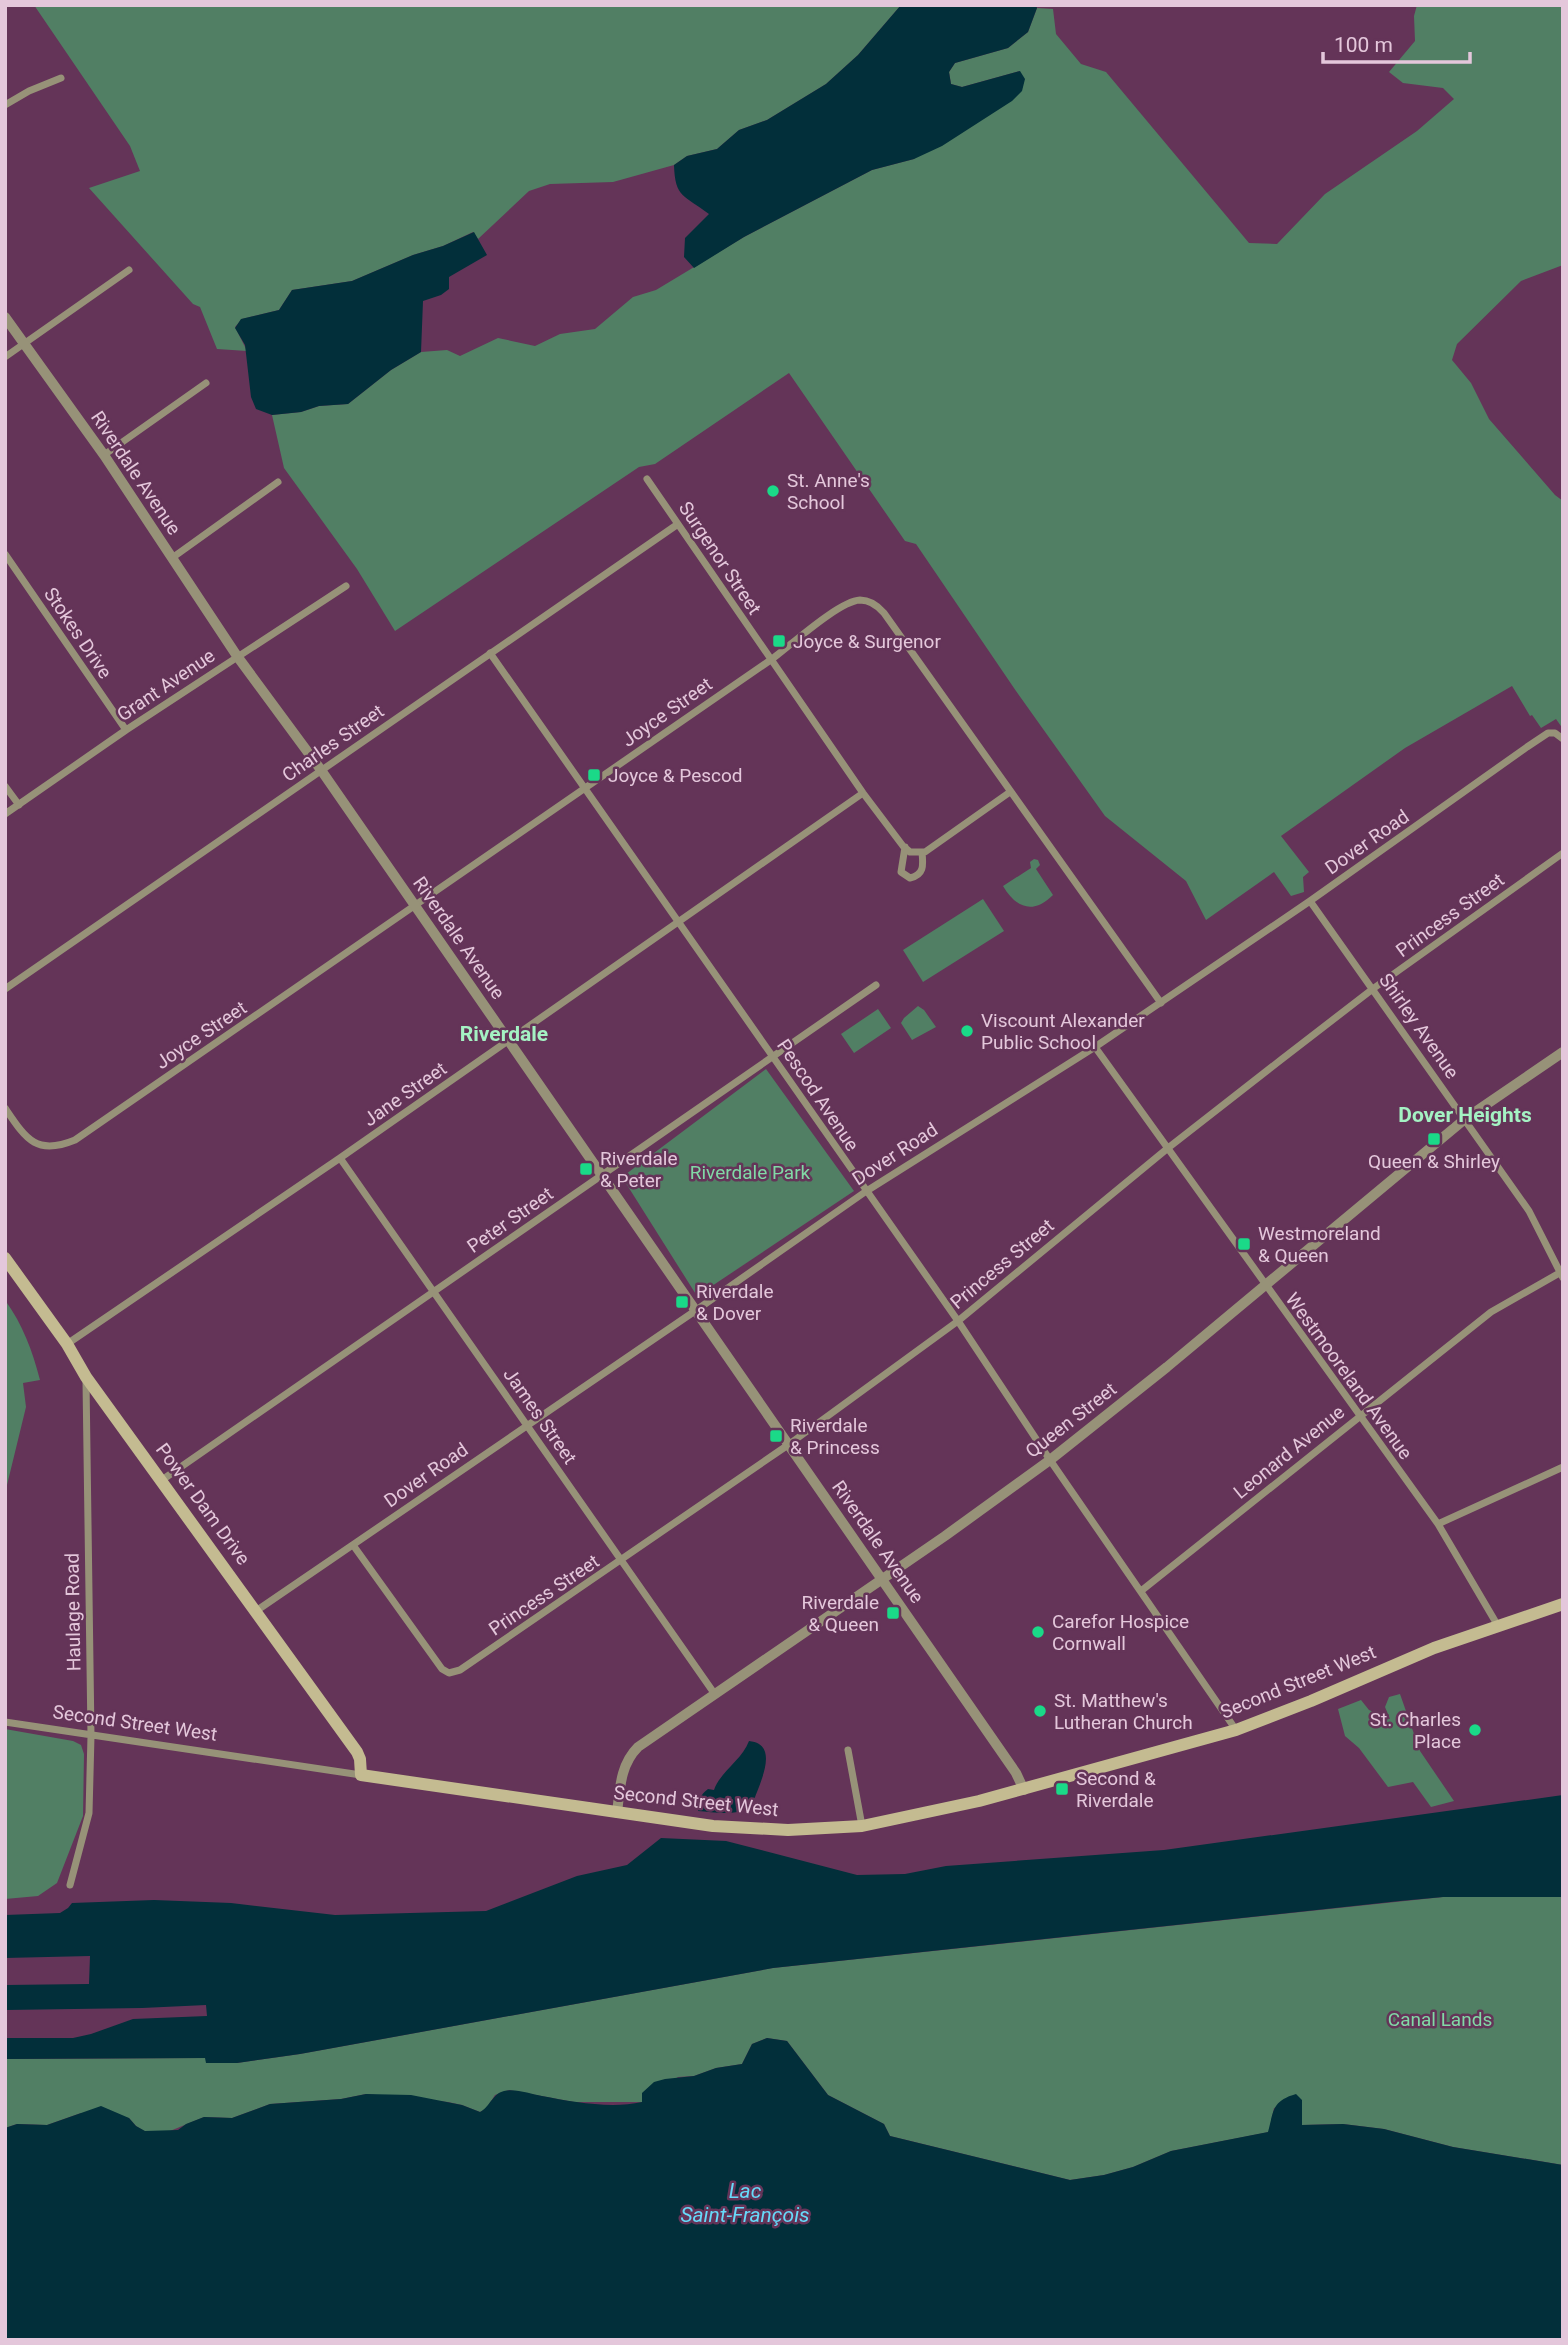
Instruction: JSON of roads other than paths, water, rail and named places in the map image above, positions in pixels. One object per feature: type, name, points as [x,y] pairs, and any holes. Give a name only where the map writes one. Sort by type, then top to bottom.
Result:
[{"type":"main road","name":"Power Dam Drive","points":[[5,1258],[67,1344],[86,1377],[357,1752],[361,1776]]},
{"type":"main road","name":"Second Street West","points":[[361,1776],[617,1813],[750,1829],[805,1830],[862,1826],[945,1810],[1024,1790],[1236,1730],[1404,1660],[1563,1604]]},
{"type":"street","points":[[5,104],[61,78]]},
{"type":"street","points":[[5,357],[129,270]]},
{"type":"street","name":"Riverdale Avenue","points":[[5,317],[104,455],[237,656],[321,770],[882,1578],[1016,1773],[1024,1790]]},
{"type":"street","points":[[104,455],[206,383]]},
{"type":"street","name":"Surgenor Street","points":[[647,479],[863,793],[905,847]]},
{"type":"street","points":[[172,558],[278,482]]},
{"type":"street","name":"Charles Street","points":[[5,989],[678,524]]},
{"type":"street","name":"Stokes Drive","points":[[5,554],[126,730]]},
{"type":"street","name":"Grant Avenue","points":[[5,814],[126,730],[346,586]]},
{"type":"street","name":"Joyce Street","points":[[5,1108],[29,1139],[43,1147],[58,1147],[75,1140],[772,659],[832,613],[850,603],[864,600],[884,612],[1161,1003]]},
{"type":"street","name":"Pescod Avenue","points":[[491,653],[865,1192],[958,1321],[1236,1730]]},
{"type":"street","name":"Dover Road","points":[[256,1611],[865,1192],[1161,1003],[1527,747],[1548,733],[1555,733],[1563,739]]},
{"type":"street","points":[[5,786],[19,805]]},
{"type":"street","points":[[905,847],[911,852],[925,852],[1010,792]]},
{"type":"street","name":"Jane Street","points":[[67,1344],[340,1158],[863,793]]},
{"type":"street","points":[[905,847],[901,872],[910,878],[921,872],[922,852]]},
{"type":"street","name":"Princess Street","points":[[353,1545],[445,1672],[460,1671],[788,1445],[958,1321],[1168,1148],[1374,988],[1563,853]]},
{"type":"street","name":"Shirley Avenue","points":[[1310,901],[1374,988],[1528,1211],[1562,1274]]},
{"type":"street","name":"Peter Street","points":[[162,1480],[876,985]]},
{"type":"street","name":"Westmooreland Avenue","points":[[1094,1047],[1438,1524],[1498,1626]]},
{"type":"street","name":"Queen Street","points":[[617,1813],[622,1774],[633,1753],[714,1693],[945,1536],[1050,1460],[1166,1368],[1465,1119],[1563,1052]]},
{"type":"street","name":"James Street","points":[[340,1158],[714,1693]]},
{"type":"street","name":"Leonard Avenue","points":[[1141,1591],[1491,1312],[1562,1274]]},
{"type":"street","name":"Haulage Road","points":[[70,1885],[89,1813],[91,1736],[86,1377]]},
{"type":"street","points":[[1438,1524],[1563,1467]]},
{"type":"street","name":"Second Street West","points":[[5,1722],[361,1776]]},
{"type":"street","points":[[848,1750],[862,1826]]},
{"type":"water","points":[[901,5],[1036,5],[1028,32],[1008,48],[955,63],[949,72],[951,84],[962,87],[1020,71],[1025,79],[1022,91],[1012,101],[942,146],[914,159],[872,170],[744,237],[694,268],[684,257],[685,238],[709,214],[682,195],[676,184],[674,165],[687,156],[717,149],[739,130],[767,120],[826,84],[858,55]]},
{"type":"water","points":[[474,232],[487,255],[449,277],[449,289],[441,295],[423,301],[421,352],[391,370],[348,404],[319,406],[301,412],[272,415],[256,409],[251,397],[245,345],[235,328],[241,319],[279,310],[292,290],[352,281]]},
{"type":"water","points":[[749,1741],[759,1744],[766,1757],[763,1776],[753,1803],[742,1811],[698,1811],[703,1794],[708,1789],[714,1790]]},
{"type":"water","points":[[1563,1795],[1563,1897],[1443,1897],[773,1968],[300,2054],[237,2063],[206,2063],[205,2058],[5,2059],[5,2038],[73,2038],[133,2019],[207,2016],[206,2005],[5,2010],[5,1985],[89,1984],[90,1956],[5,1958],[5,1915],[60,1913],[72,1903],[154,1900],[231,1903],[335,1915],[486,1911],[577,1876],[627,1865],[661,1838],[726,1841],[857,1875],[905,1874],[946,1866],[1164,1850]]},
{"type":"water","name":"Lac Saint-François","points":[[767,2038],[787,2041],[828,2095],[884,2124],[890,2136],[1070,2180],[1133,2167],[1171,2151],[1268,2132],[1275,2107],[1282,2100],[1296,2094],[1302,2100],[1302,2125],[1343,2124],[1384,2129],[1453,2147],[1563,2165],[1563,2340],[5,2340],[5,2128],[17,2124],[47,2125],[101,2106],[129,2118],[145,2131],[178,2130],[204,2117],[232,2118],[270,2104],[341,2099],[366,2094],[411,2095],[462,2105],[480,2112],[497,2095],[508,2090],[592,2104],[630,2104],[642,2102],[642,2093],[654,2082],[694,2076],[716,2068],[742,2064],[752,2044]]},
{"type":"place","name":"St. Anne's School","points":[[773,491]]},
{"type":"place","name":"Joyce & Surgenor","points":[[779,641]]},
{"type":"place","name":"Joyce & Pescod","points":[[594,775]]},
{"type":"place","name":"Viscount Alexander Public School","points":[[967,1031]]},
{"type":"place","name":"Queen & Shirley","points":[[1434,1139]]},
{"type":"place","name":"Riverdale & Peter","points":[[586,1169]]},
{"type":"place","name":"Westmoreland & Queen","points":[[1244,1244]]},
{"type":"place","name":"Riverdale & Dover","points":[[682,1302]]},
{"type":"place","name":"Riverdale & Princess","points":[[776,1436]]},
{"type":"place","name":"Riverdale & Queen","points":[[893,1613]]},
{"type":"place","name":"Carefor Hospice Cornwall","points":[[1038,1632]]},
{"type":"place","name":"St. Matthew's Lutheran Church","points":[[1040,1711]]},
{"type":"place","name":"St. Charles Place","points":[[1475,1730]]},
{"type":"place","name":"Second & Riverdale","points":[[1062,1789]]},
{"type":"district","name":"Riverdale","points":[[504,1034]]},
{"type":"district","name":"Dover Heights","points":[[1465,1115]]},
{"type":"park label","name":"Riverdale Park","points":[[750,1172]]},
{"type":"park label","name":"Canal Lands","points":[[1440,2019]]}]
